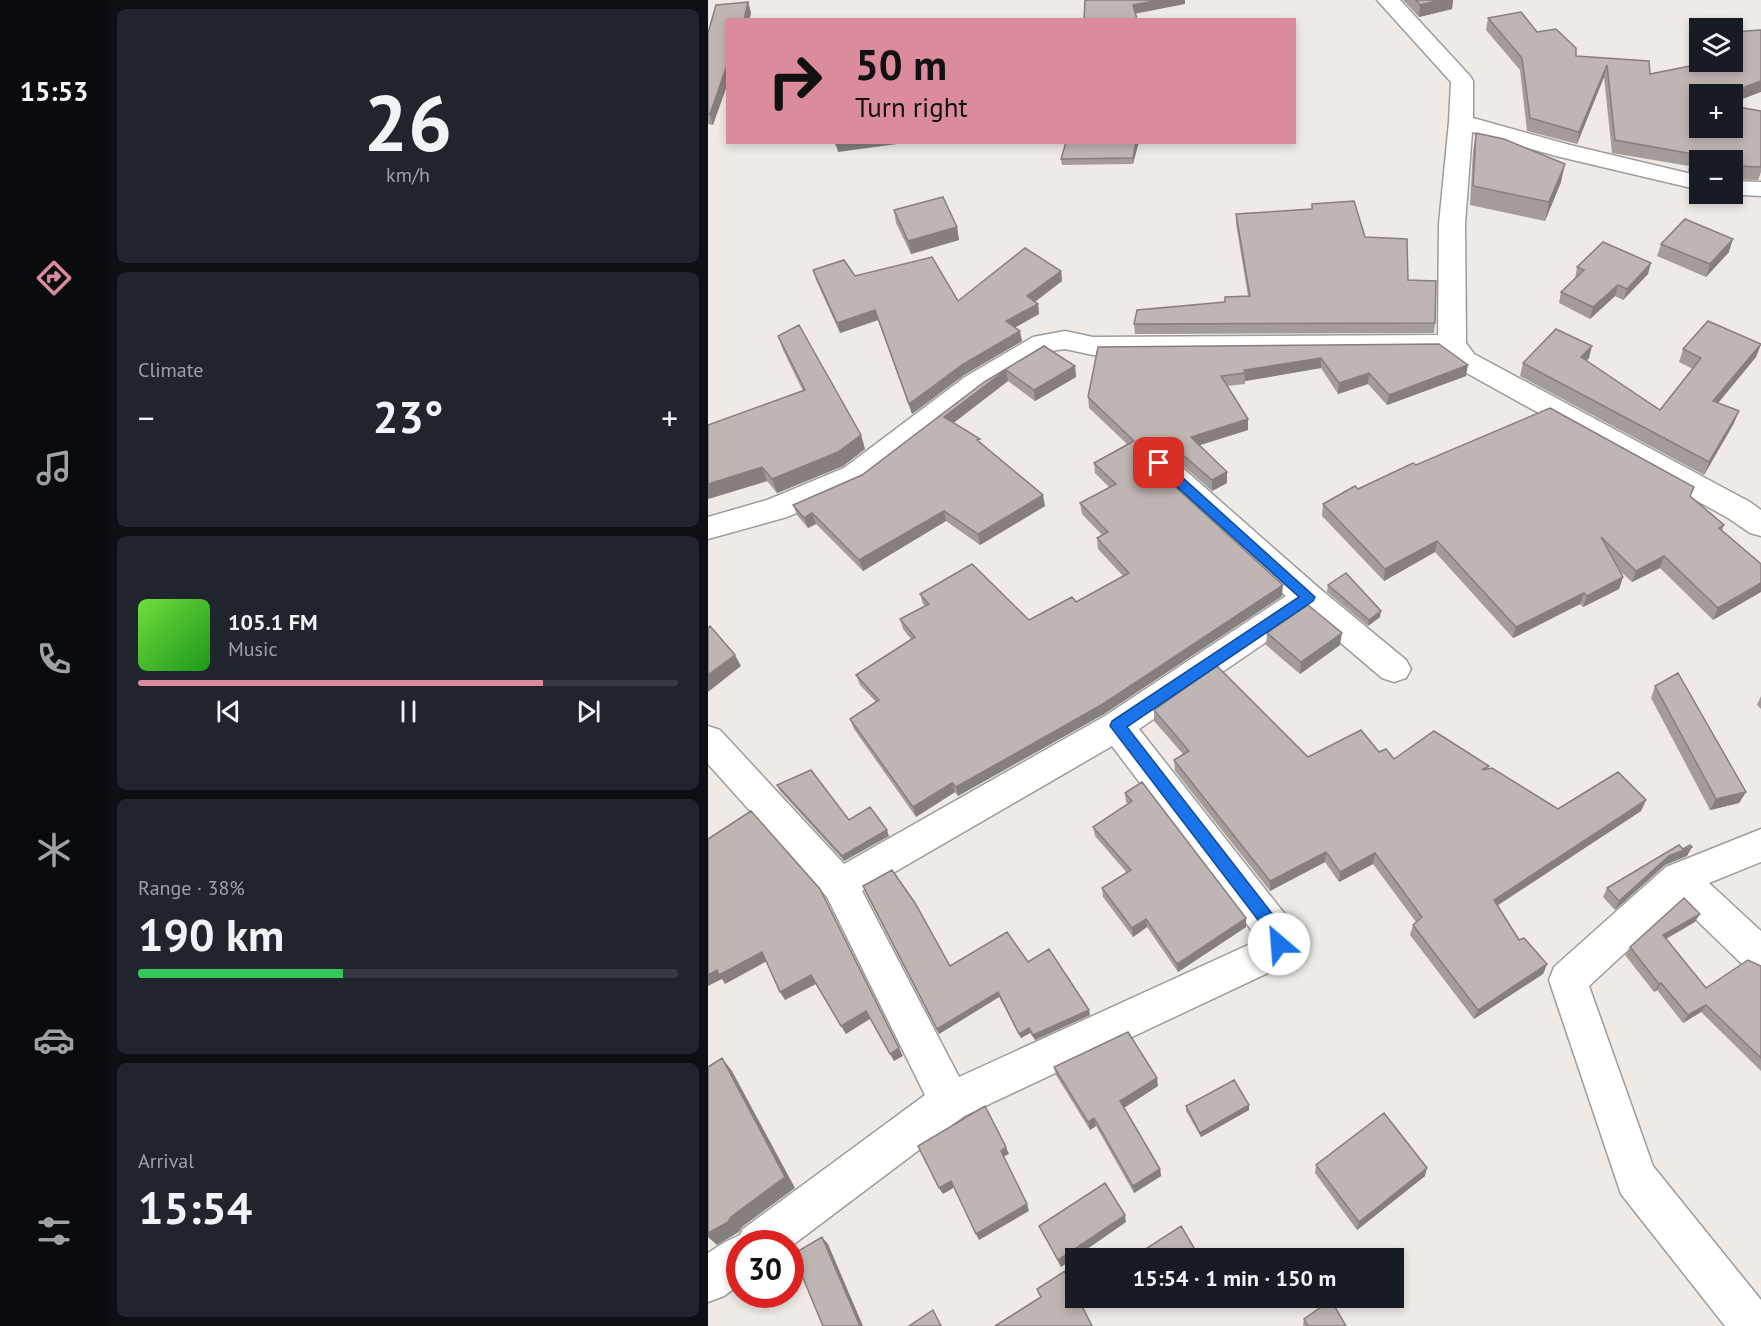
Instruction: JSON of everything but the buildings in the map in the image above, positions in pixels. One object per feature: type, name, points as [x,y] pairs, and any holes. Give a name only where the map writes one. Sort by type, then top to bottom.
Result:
[{"type":"street","points":[[1388,0],[1462,81],[1461,122],[1452,224],[1452,344],[1464,360],[1739,510],[1761,525]]},
{"type":"street","points":[[1461,122],[1563,151],[1689,180]]},
{"type":"street","points":[[1743,188],[1761,189]]},
{"type":"street","points":[[708,528],[776,509],[854,476],[975,384],[1043,343],[1065,340],[1093,346],[1452,344]]},
{"type":"street","points":[[1159,463],[1308,597],[1394,669]]},
{"type":"street","points":[[840,885],[1117,726],[1308,597]]},
{"type":"street","points":[[777,1230],[950,1102],[1273,952],[1279,944],[1278,934],[1117,726]]},
{"type":"street","points":[[708,740],[840,885],[950,1102]]},
{"type":"street","points":[[1753,1326],[1636,1179],[1568,980],[1679,879],[1761,845]]},
{"type":"street","points":[[1679,879],[1761,956]]},
{"type":"street","points":[[708,1280],[726,1267]]},
{"type":"route","points":[[1159,463],[1308,597],[1117,726],[1278,934],[1279,944]]}]
